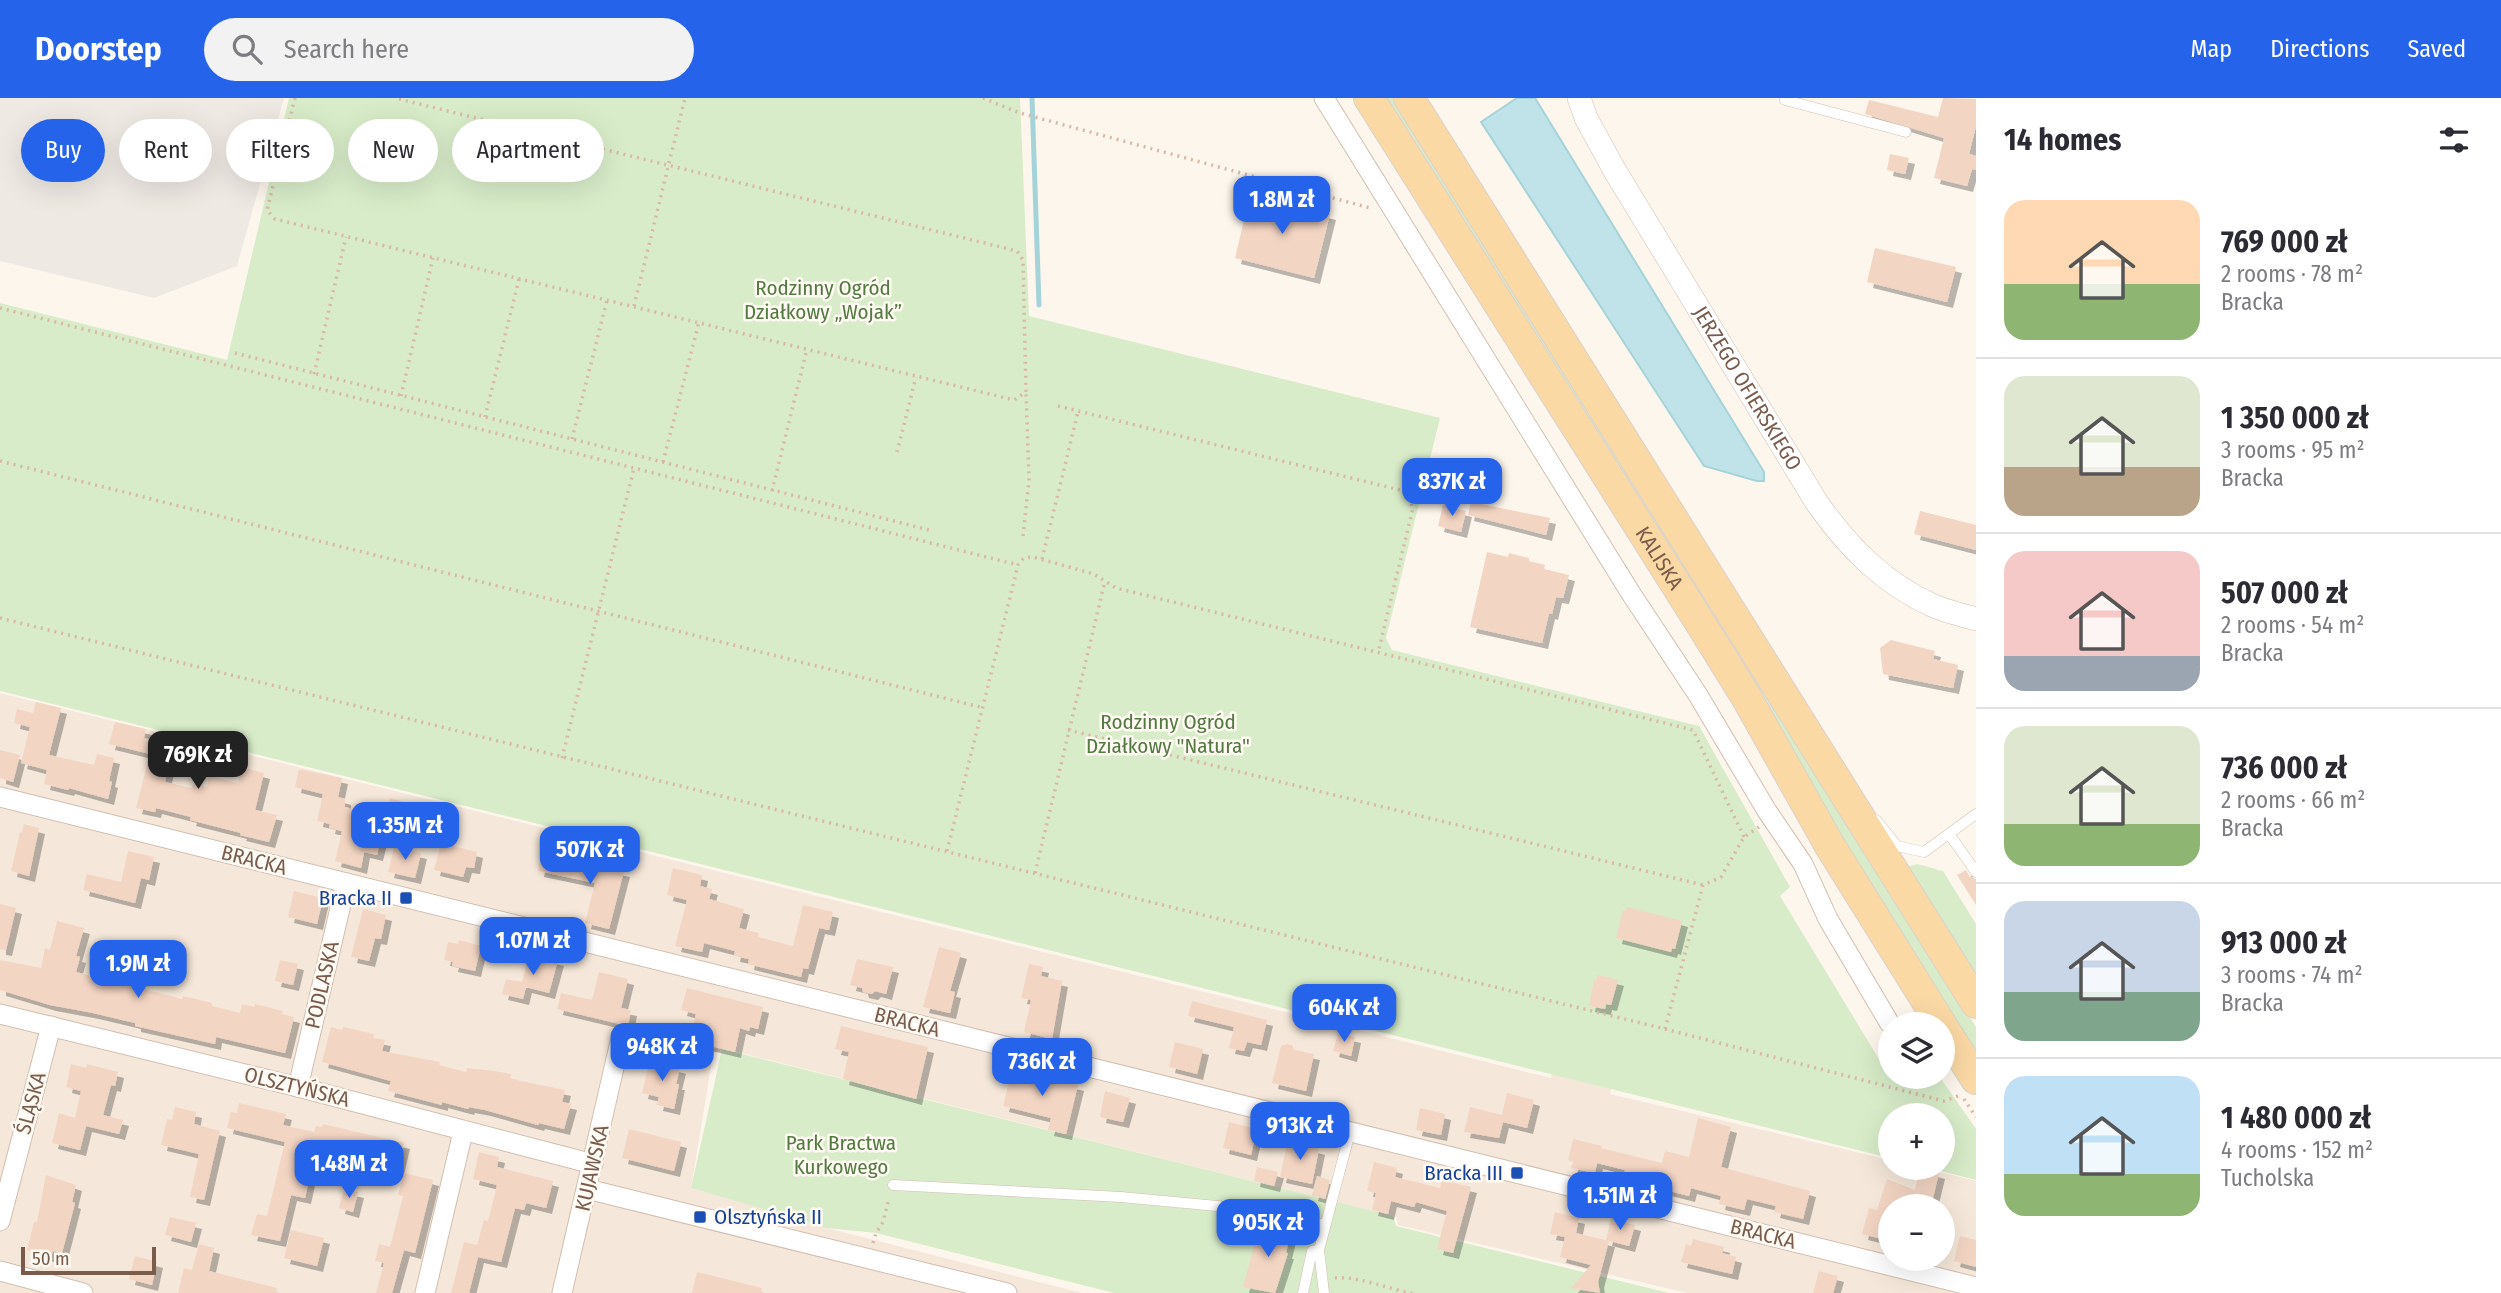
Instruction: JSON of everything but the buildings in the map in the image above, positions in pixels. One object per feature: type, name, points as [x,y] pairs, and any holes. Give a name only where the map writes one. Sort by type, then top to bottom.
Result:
[{"type":"main road","name":"KALISKA","points":[[1369,98],[1745,695],[1830,846],[1934,1012]]},
{"type":"main road","name":"KALISKA","points":[[1409,98],[1976,1003]]},
{"type":"main road","name":"KALISKA","points":[[1955,1056],[1968,1087]]},
{"type":"street","name":"KALISKA","points":[[1324,98],[1630,592],[1803,863],[1828,919],[1883,1012]]},
{"type":"street","name":"JERZEGO OFIERSKIEGO","points":[[1579,98],[1586,118],[1615,171],[1817,503],[1839,534],[1861,558],[1886,578],[1934,606],[1976,619]]},
{"type":"street","name":"BRACKA","points":[[0,797],[1976,1287]]},
{"type":"street","name":"PODLASKA","points":[[298,1087],[346,883]]},
{"type":"street","name":"OLSZTYŃSKA","points":[[0,1014],[298,1087],[593,1164]]},
{"type":"street","name":"ŚLĄSKA","points":[[0,1221],[51,1026]]},
{"type":"street","name":"KUJAWSKA","points":[[562,1293],[620,1042]]},
{"type":"street","points":[[425,1293],[463,1132]]},
{"type":"street","points":[[587,1189],[1007,1293]]},
{"type":"street","points":[[0,1271],[83,1293]]},
{"type":"lane","points":[[1785,98],[1906,132]]},
{"type":"lane","points":[[1851,804],[1879,822],[1897,846],[1924,852],[1976,814]]},
{"type":"lane","points":[[1949,834],[1976,872]]},
{"type":"lane","points":[[1324,1293],[1319,1250],[1350,1132]]},
{"type":"lane","points":[[892,1185],[1121,1197],[1249,1209],[1325,1225]]},
{"type":"lane","points":[[1303,1293],[1312,1251],[1319,1250]]},
{"type":"path","points":[[295,98],[267,210],[275,219],[1014,400],[1026,392]]},
{"type":"path","points":[[395,98],[1017,251],[1023,260],[1029,480],[1023,536]]},
{"type":"path","points":[[634,306],[685,98]]},
{"type":"path","points":[[984,98],[1020,113],[1396,215]]},
{"type":"path","points":[[314,373],[346,237]]},
{"type":"path","points":[[401,396],[433,258]]},
{"type":"path","points":[[485,417],[519,279]]},
{"type":"path","points":[[572,439],[607,300]]},
{"type":"path","points":[[0,308],[1018,565]]},
{"type":"path","points":[[663,462],[699,322]]},
{"type":"path","points":[[772,491],[807,349]]},
{"type":"path","points":[[235,353],[933,531]]},
{"type":"path","points":[[897,453],[916,377]]},
{"type":"path","points":[[1058,405],[1404,491],[1413,508],[1378,653]]},
{"type":"path","points":[[1042,559],[1079,411]]},
{"type":"path","points":[[0,461],[984,708]]},
{"type":"path","points":[[562,758],[634,467]]},
{"type":"path","points":[[947,851],[1018,565],[1024,558],[1042,559],[1094,574],[1116,588],[1693,730],[1744,837]]},
{"type":"path","points":[[1035,873],[1105,581]]},
{"type":"path","points":[[0,618],[1665,1029],[1944,1101],[1968,1087]]},
{"type":"path","points":[[1068,730],[1703,884],[1721,877],[1744,837],[1771,816]]},
{"type":"path","points":[[1665,1029],[1703,884]]},
{"type":"path","points":[[870,1259],[892,1185]]},
{"type":"path","points":[[1322,1279],[1353,1279],[1412,1293]]},
{"type":"shaded area","points":[[0,98],[284,98],[278,119],[226,119],[226,182],[260,182],[237,266],[154,298],[0,261]]},
{"type":"shaded area","points":[[0,693],[1551,1078],[1598,889],[1641,962],[1610,1094],[1878,1157],[1878,1180],[1955,1180],[1955,1176],[1976,1181],[1976,1293],[1687,1293],[1398,1225],[1396,1217],[737,1052],[721,1050],[713,1055],[691,1188],[827,1228],[1082,1293],[0,1293]]},
{"type":"green space","name":"Rodzinny Ogród Działkowy \"Natura\"","points":[[289,98],[1020,98],[1029,316],[1440,418],[1386,638],[1392,650],[1699,726],[1790,887],[1780,896],[1878,1058],[1878,1089],[1948,1089],[1976,1129],[1976,1180],[1955,1175],[1955,1103],[1878,1103],[1878,1155],[0,691],[0,303],[227,360],[269,182],[334,182],[334,119],[284,119]]},
{"type":"green space","points":[[1382,98],[1395,98],[1976,1027],[1976,1061],[1955,1027],[1955,1012],[1946,1012]]},
{"type":"green space","points":[[1917,864],[1943,871],[1976,924],[1976,979],[1907,867]]},
{"type":"green space","name":"Park Bractwa Kurkowego","points":[[722,1049],[1393,1216],[1396,1226],[1669,1293],[1114,1293],[876,1233],[827,1228],[691,1188]]},
{"type":"water","points":[[1517,98],[1535,98],[1764,472],[1764,481],[1704,466],[1481,122]]},
{"type":"waterway","points":[[1032,98],[1039,305]]},
{"type":"place","name":"Bracka II","points":[[406,898]]},
{"type":"place","name":"Bracka III","points":[[1517,1173]]},
{"type":"place","name":"Olsztyńska II","points":[[700,1217]]},
{"type":"park label","name":"Rodzinny Ogród Działkowy „Wojak”","points":[[823,300]]}]
